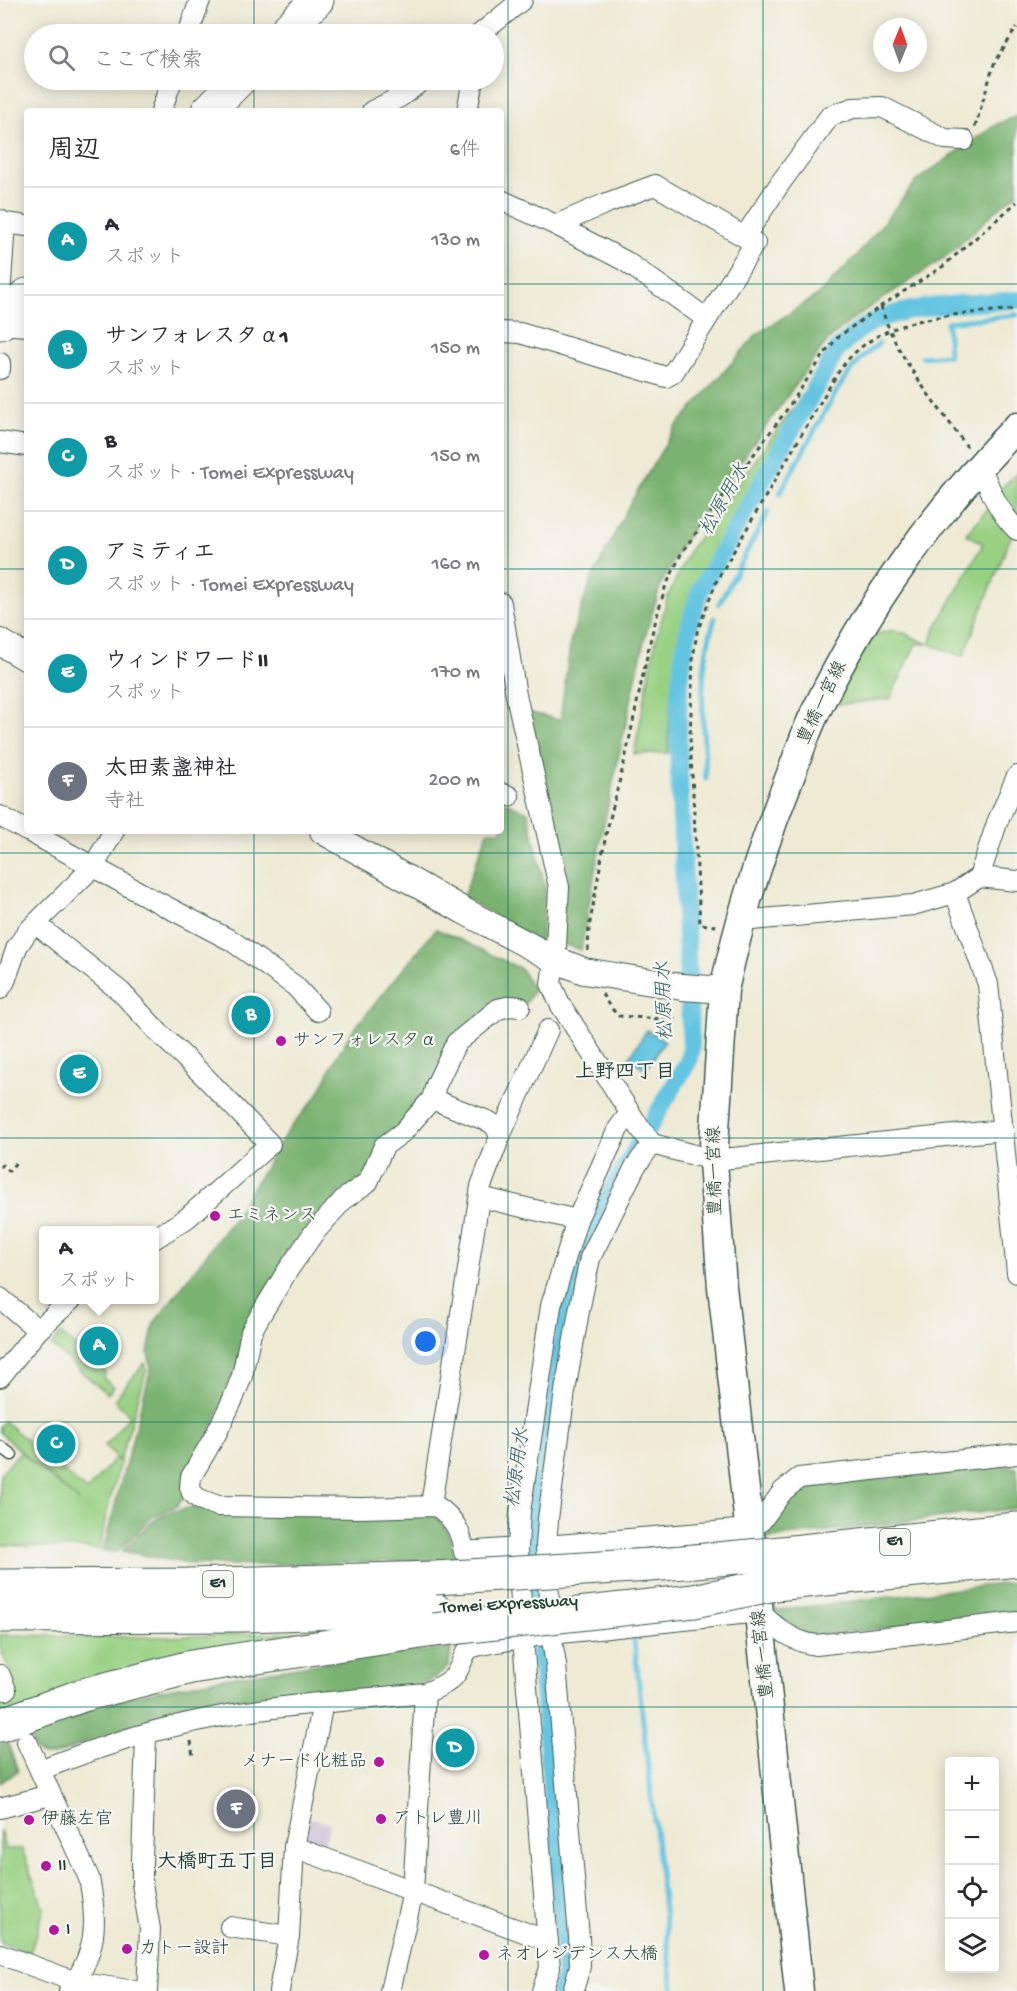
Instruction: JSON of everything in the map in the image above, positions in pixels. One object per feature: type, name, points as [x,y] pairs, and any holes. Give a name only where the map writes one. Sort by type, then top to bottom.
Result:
[{"type":"highway","points":[[293,24],[317,0]]},
{"type":"highway","points":[[211,108],[229,90]]},
{"type":"highway","points":[[0,323],[24,298]]},
{"type":"highway","name":"Tomei Expressway","points":[[774,1569],[1017,1529]]},
{"type":"highway","name":"Tomei Expressway","points":[[0,1616],[243,1615],[434,1606],[650,1565],[774,1569],[1017,1560]]},
{"type":"highway","points":[[14,1734],[83,1695],[434,1606],[694,1601],[774,1569]]},
{"type":"highway","name":"Tomei Expressway","points":[[0,1586],[187,1585],[434,1606]]},
{"type":"main road","name":"豊橋一宮線","points":[[799,1991],[722,1287],[702,988],[742,921],[766,837],[815,711],[856,637],[897,570],[980,465],[1017,428]]},
{"type":"street","points":[[192,24],[200,0]]},
{"type":"street","points":[[492,24],[522,0]]},
{"type":"street","points":[[161,108],[168,90]]},
{"type":"street","points":[[378,108],[409,90]]},
{"type":"street","points":[[468,108],[471,90]]},
{"type":"street","points":[[745,236],[781,182],[830,116],[853,108],[882,107],[945,139],[964,140]]},
{"type":"street","points":[[504,332],[520,333],[666,377],[674,373],[755,243],[655,185],[556,225]]},
{"type":"street","points":[[504,201],[625,261],[707,319]]},
{"type":"street","points":[[0,296],[3,221],[24,225]]},
{"type":"street","points":[[0,323],[24,326]]},
{"type":"street","points":[[0,363],[0,369]]},
{"type":"street","points":[[0,442],[24,446]]},
{"type":"street","points":[[980,465],[993,498],[1017,530]]},
{"type":"street","points":[[504,635],[510,699],[559,887],[556,947],[551,984],[555,996],[641,1129],[635,1167],[590,1258],[565,1391],[548,1519],[546,1546],[551,1634],[556,1665],[579,1938],[580,1966],[573,1991]]},
{"type":"street","points":[[0,642],[24,656]]},
{"type":"street","points":[[742,921],[913,905],[955,893],[979,877],[997,823],[1017,776]]},
{"type":"street","points":[[0,816],[24,829]]},
{"type":"street","points":[[32,834],[232,940],[296,986],[318,1011]]},
{"type":"street","points":[[0,989],[17,947],[27,932],[93,867],[112,834]]},
{"type":"street","points":[[328,834],[554,959],[584,971],[702,988]]},
{"type":"street","points":[[979,877],[1017,881]]},
{"type":"street","points":[[955,893],[988,984],[1017,1273]]},
{"type":"street","points":[[36,924],[121,992],[270,1144],[187,1218],[159,1236]]},
{"type":"street","points":[[518,1548],[464,1552],[462,1537],[456,1524],[443,1510],[431,1505],[362,1508],[218,1506],[199,1498],[192,1493],[190,1487],[191,1477],[233,1399],[242,1376],[251,1332],[286,1273],[313,1234],[344,1199],[368,1182],[384,1146],[403,1132],[432,1099],[436,1085],[456,1043],[498,1009],[511,1006],[520,1007]]},
{"type":"street","points":[[431,1505],[482,1186],[500,1136],[548,1030]]},
{"type":"street","points":[[432,1099],[490,1122],[500,1136]]},
{"type":"street","points":[[542,1991],[550,1968],[549,1941],[523,1640],[518,1548],[520,1512],[551,1306],[577,1220],[618,1129],[641,1129],[713,1160],[1003,1130]]},
{"type":"street","points":[[480,1197],[577,1220]]},
{"type":"street","points":[[0,1298],[38,1330]]},
{"type":"street","points":[[0,1377],[38,1330],[66,1304]]},
{"type":"street","points":[[546,1546],[749,1529],[762,1521],[783,1491],[799,1478],[1017,1454]]},
{"type":"street","points":[[40,1770],[94,1749],[189,1723],[268,1709],[425,1694],[442,1686],[457,1673],[463,1657],[468,1650],[476,1646],[551,1634],[759,1612],[777,1628],[796,1640],[816,1645],[1017,1622]]},
{"type":"street","points":[[390,1991],[413,1892],[425,1694]]},
{"type":"street","points":[[279,1991],[289,1936],[294,1847],[323,1704]]},
{"type":"street","points":[[14,1734],[40,1770],[89,1878],[95,1923],[93,1942],[72,1986]]},
{"type":"street","points":[[146,1734],[142,1884],[150,1929],[147,1991]]},
{"type":"street","points":[[0,1808],[50,1796]]},
{"type":"street","points":[[294,1847],[549,1941]]},
{"type":"street","points":[[230,1927],[289,1936]]},
{"type":"street","points":[[0,1954],[72,1986],[135,1991]]},
{"type":"lane","points":[[0,1446],[12,1455]]},
{"type":"path","points":[[964,140],[972,134],[994,64],[1017,27]]},
{"type":"path","points":[[676,1020],[619,1016],[610,1007],[603,994],[584,990],[589,928],[606,834],[626,755],[651,637],[665,588],[682,552],[838,337],[942,267],[1017,202]]},
{"type":"path","points":[[882,308],[900,353],[980,465]]},
{"type":"path","points":[[742,921],[727,927],[700,924],[690,738],[693,659],[697,632],[717,580],[828,389],[858,350],[871,340],[909,322],[1017,309]]},
{"type":"path","points":[[0,1167],[2,1165],[9,1171],[17,1161]]},
{"type":"shaded area","points":[[306,1817],[330,1823],[323,1848],[304,1842]]},
{"type":"green space","points":[[1017,116],[1017,194],[950,253],[865,310],[824,345],[681,545],[660,587],[645,637],[602,833],[581,950],[565,945],[524,711],[560,720],[571,638],[590,583],[629,505],[675,428],[756,335],[819,294],[861,251],[917,180],[997,124]]},
{"type":"green space","points":[[811,384],[694,588],[687,608],[674,669],[668,753],[634,754],[656,639],[668,596],[689,551]]},
{"type":"green space","points":[[1017,473],[1017,517],[999,490]]},
{"type":"green space","points":[[989,508],[1012,534],[963,657],[930,644],[935,629],[983,544],[966,534]]},
{"type":"green space","points":[[894,630],[928,644],[916,644],[890,699],[832,705],[872,635]]},
{"type":"green space","points":[[504,801],[528,812],[545,887],[541,943],[463,897],[487,834],[504,834]]},
{"type":"green space","points":[[436,929],[521,969],[534,990],[526,1003],[492,1005],[426,1098],[363,1179],[340,1193],[234,1373],[185,1495],[177,1506],[153,1516],[117,1552],[103,1551],[151,1368],[148,1352],[154,1323],[231,1222],[287,1132],[317,1096],[351,1033]]},
{"type":"green space","points":[[61,1334],[106,1373],[103,1378],[114,1387],[107,1394],[51,1345]]},
{"type":"green space","points":[[145,1363],[147,1368],[120,1460],[105,1446],[130,1415],[114,1400]]},
{"type":"green space","points":[[4,1421],[87,1491],[115,1458],[120,1462],[104,1524],[101,1549],[0,1545],[0,1474],[20,1452],[79,1501],[0,1433],[0,1426]]},
{"type":"green space","points":[[1004,1465],[1017,1468],[1017,1508],[763,1539],[784,1504],[802,1488]]},
{"type":"green space","points":[[200,1507],[427,1512],[440,1521],[448,1532],[455,1560],[246,1565],[189,1564],[122,1551],[155,1520],[174,1511]]},
{"type":"green space","points":[[1017,1582],[1017,1613],[807,1637],[768,1611]]},
{"type":"green space","points":[[328,1631],[0,1715],[0,1692],[16,1686],[0,1648],[0,1635],[164,1637]]},
{"type":"green space","points":[[451,1648],[449,1666],[435,1678],[410,1686],[262,1700],[180,1715],[94,1739],[52,1755],[43,1755],[36,1751],[27,1730],[133,1696],[218,1679],[363,1657]]},
{"type":"green space","points":[[7,1741],[18,1771],[0,1783],[0,1744]]},
{"type":"green space","points":[[0,1830],[5,1849],[22,1849],[44,1909],[30,1953],[0,1943]]},
{"type":"water","points":[[647,1030],[665,1041],[646,1069],[629,1058]]},
{"type":"waterway","name":"松原用水","points":[[559,1991],[565,1979],[565,1961],[533,1561],[534,1510],[572,1283],[584,1247],[615,1184],[688,1062],[691,1048],[678,743],[680,680],[691,619],[701,589],[837,350],[854,334],[881,318],[939,306],[1017,300]]},
{"type":"waterway","points":[[922,357],[949,355],[947,322],[1017,315]]},
{"type":"waterway","points":[[780,493],[850,371],[879,344]]},
{"type":"waterway","points":[[719,604],[768,512]]},
{"type":"waterway","points":[[706,779],[703,678],[709,638],[715,618]]},
{"type":"waterway","points":[[633,1631],[673,1991]]},
{"type":"place","name":"サンフォレスタα1","points":[[251,1015]]},
{"type":"place","name":"サンフォレスタα","points":[[281,1041]]},
{"type":"place","name":"ウィンドワードII","points":[[79,1074]]},
{"type":"place","name":"エミネンス","points":[[215,1216]]},
{"type":"place","name":"A","points":[[99,1346]]},
{"type":"place","name":"B","points":[[56,1444]]},
{"type":"place","name":"アミティエ","points":[[455,1748]]},
{"type":"place","name":"メナード化粧品","points":[[379,1762]]},
{"type":"place","name":"太田素盞神社","points":[[236,1809]]},
{"type":"place","name":"アトレ豊川","points":[[381,1819]]},
{"type":"place","name":"伊藤左官","points":[[29,1820]]},
{"type":"place","name":"II","points":[[46,1866]]},
{"type":"place","name":"I","points":[[54,1930]]},
{"type":"place","name":"カトー設計","points":[[127,1949]]},
{"type":"place","name":"ネオレジデンス大橋","points":[[484,1955]]},
{"type":"district","name":"上野四丁目","points":[[625,1073]]},
{"type":"district","name":"大橋町五丁目","points":[[217,1863]]}]
